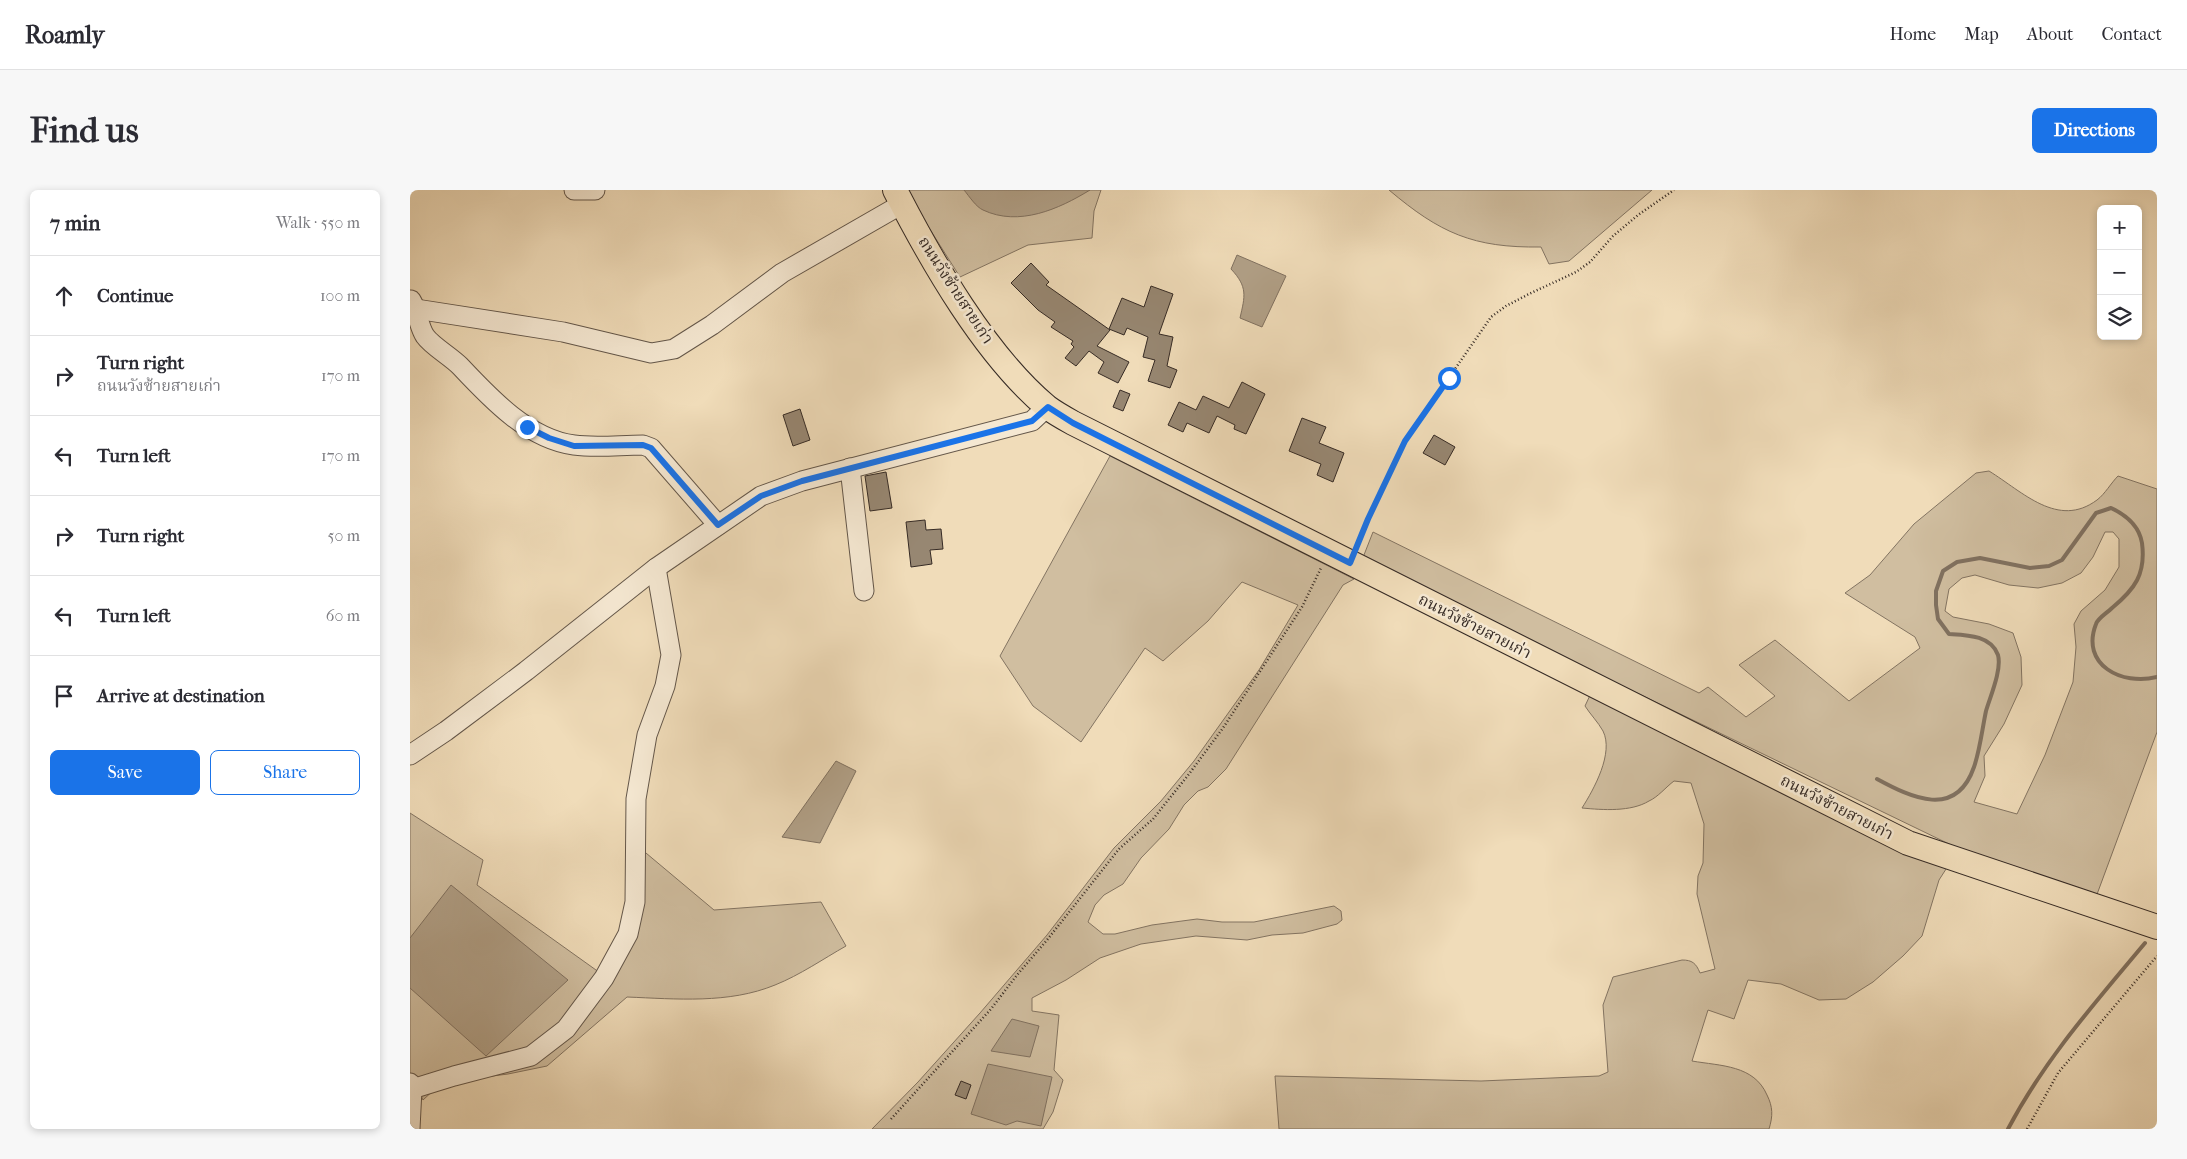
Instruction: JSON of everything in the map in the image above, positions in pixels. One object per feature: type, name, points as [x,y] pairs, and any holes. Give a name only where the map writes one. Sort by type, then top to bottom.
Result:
[{"type":"main road","name":"ถนนวังซ้ายสายเก่า","points":[[899,197],[937,266],[974,324],[1010,369],[1048,407],[1073,423],[1908,843],[2157,927]]},
{"type":"street","points":[[574,190],[595,190]]},
{"type":"street","points":[[413,304],[563,332],[651,353],[674,349],[712,325],[782,273],[899,197]]},
{"type":"street","points":[[413,304],[425,336],[453,359],[483,390],[527,427],[549,438],[574,446],[643,445],[651,448],[718,525]]},
{"type":"street","points":[[410,755],[446,731],[526,671],[656,568],[761,496],[802,481],[1032,421],[1048,407]]},
{"type":"street","points":[[850,468],[864,591]]},
{"type":"street","points":[[410,1129],[411,1086],[531,1056],[566,1029],[604,978],[628,934],[635,902],[636,799],[648,735],[665,686],[671,655],[656,568]]},
{"type":"path","points":[[1350,563],[1368,519],[1405,441],[1491,317],[1506,306],[1576,272],[1590,262],[1612,236],[1674,190]]},
{"type":"path","points":[[892,1119],[991,1009],[1119,849],[1153,818],[1189,774],[1223,728],[1302,607],[1329,552]]},
{"type":"path","points":[[2027,1129],[2058,1073],[2157,956]]},
{"type":"shaded area","points":[[905,190],[1101,190],[1094,211],[1092,238],[1028,245],[960,277]]},
{"type":"shaded area","points":[[964,190],[1090,190],[1065,204],[1038,214],[1011,217],[997,215],[980,209]]},
{"type":"shaded area","points":[[1389,190],[1652,190],[1569,261],[1549,264],[1541,247],[1496,245],[1459,235],[1425,217]]},
{"type":"shaded area","points":[[1237,255],[1286,276],[1262,327],[1240,318],[1244,292],[1240,281],[1231,269]]},
{"type":"shaded area","points":[[1110,456],[1354,579],[1343,585],[1226,769],[1208,787],[1198,791],[1184,805],[1169,829],[1141,858],[1123,884],[1104,895],[1095,905],[1088,922],[1103,934],[1115,934],[1152,925],[1197,919],[1222,922],[1254,922],[1334,906],[1341,911],[1342,920],[1337,924],[1303,933],[1272,935],[1247,940],[1196,936],[1141,944],[1100,958],[1066,980],[1032,998],[1032,1011],[1059,1015],[1054,1070],[1063,1080],[1053,1112],[1043,1129],[872,1129],[918,1082],[980,1013],[1047,935],[1114,848],[1161,801],[1194,761],[1259,670],[1298,605],[1242,582],[1208,621],[1163,661],[1145,648],[1081,742],[1033,706],[1000,656]]},
{"type":"shaded area","points":[[1989,471],[2041,504],[2068,511],[2083,508],[2097,500],[2118,476],[2157,489],[2157,732],[2096,897],[1978,858],[1362,560],[1373,532],[1699,693],[1708,687],[1746,717],[1775,696],[1739,665],[1775,640],[1849,701],[1920,648],[1915,637],[1845,593],[1870,575],[1914,524],[1976,473]],"holes":[[[2105,532],[2113,532],[2119,539],[2119,567],[2105,590],[2081,611],[2074,624],[2076,647],[2073,682],[2045,755],[2017,814],[1974,802],[1985,776],[1984,756],[2004,724],[2022,685],[2021,657],[2013,633],[1989,624],[1953,617],[1945,611],[1949,589],[1962,578],[1975,575],[2009,585],[2038,588],[2062,583],[2081,573],[2093,557]]]},
{"type":"shaded area","points":[[1592,691],[1948,866],[1939,880],[1922,936],[1903,956],[1873,982],[1846,999],[1819,1000],[1781,984],[1748,980],[1734,1019],[1708,1010],[1692,1061],[1736,1069],[1754,1078],[1761,1085],[1770,1104],[1772,1116],[1769,1129],[1279,1129],[1275,1076],[1481,1081],[1599,1076],[1608,1072],[1603,1005],[1613,977],[1682,960],[1693,963],[1700,973],[1715,969],[1697,894],[1698,876],[1703,863],[1704,824],[1691,783],[1674,781],[1652,799],[1634,807],[1608,810],[1582,808],[1597,781],[1606,750],[1606,740],[1603,731],[1585,706]]},
{"type":"shaded area","points":[[836,761],[856,771],[820,843],[782,837]]},
{"type":"shaded area","points":[[410,813],[483,860],[477,885],[610,980],[640,848],[714,910],[821,902],[846,946],[793,977],[757,991],[721,998],[702,999],[627,997],[547,1066],[508,1074],[461,1080],[436,1088],[423,1100],[410,1073]]},
{"type":"shaded area","points":[[451,885],[568,980],[486,1056],[410,988],[410,938]]},
{"type":"shaded area","points":[[1012,1019],[1039,1026],[1030,1057],[991,1051]]},
{"type":"shaded area","points":[[988,1064],[1052,1077],[1041,1126],[1017,1121],[1006,1125],[971,1114]]},
{"type":"building","points":[[1031,263],[1049,282],[1046,285],[1110,330],[1097,346],[1129,362],[1118,383],[1098,373],[1104,362],[1089,351],[1076,366],[1065,358],[1074,347],[1071,344],[1073,341],[1051,327],[1055,322],[1038,310],[1011,283]]},
{"type":"building","points":[[1151,286],[1173,294],[1159,334],[1173,337],[1167,366],[1177,370],[1170,388],[1148,381],[1155,360],[1143,357],[1148,337],[1127,328],[1124,335],[1109,329],[1122,298],[1144,307]]},
{"type":"building","points":[[1242,382],[1265,394],[1246,434],[1234,429],[1235,425],[1217,416],[1209,433],[1187,423],[1183,432],[1168,425],[1179,402],[1196,410],[1203,396],[1229,408]]},
{"type":"building","points":[[1120,390],[1130,394],[1123,411],[1113,407]]},
{"type":"building","points":[[800,409],[810,440],[793,446],[783,415]]},
{"type":"building","points":[[1302,418],[1326,427],[1319,443],[1344,453],[1333,482],[1317,475],[1321,464],[1289,451]]},
{"type":"building","points":[[1434,435],[1455,447],[1445,465],[1423,453]]},
{"type":"building","points":[[886,472],[892,508],[870,511],[865,476]]},
{"type":"building","points":[[925,520],[926,530],[941,529],[943,549],[930,550],[932,564],[911,567],[906,522]]},
{"type":"building","points":[[961,1081],[971,1085],[966,1099],[955,1095]]},
{"type":"waterway","points":[[1877,779],[1918,797],[1932,800],[1945,799],[1956,793],[1966,783],[1974,767],[1999,661],[1995,648],[1990,643],[1977,637],[1949,634],[1938,619],[1936,591],[1943,571],[1957,562],[1980,558],[2030,568],[2049,566],[2062,560],[2096,513],[2111,508],[2117,511],[2127,517],[2138,531],[2142,543],[2142,564],[2133,587],[2097,622],[2093,638],[2094,651],[2099,661],[2107,669],[2118,675],[2144,679],[2157,677]]},
{"type":"waterway","points":[[2008,1129],[2022,1103],[2054,1055],[2145,943]]},
{"type":"route","points":[[527,427],[549,438],[574,446],[643,445],[651,448],[718,525],[761,496],[802,481],[1032,421],[1048,407],[1073,423],[1350,563],[1368,519],[1405,441],[1449,378]]}]
